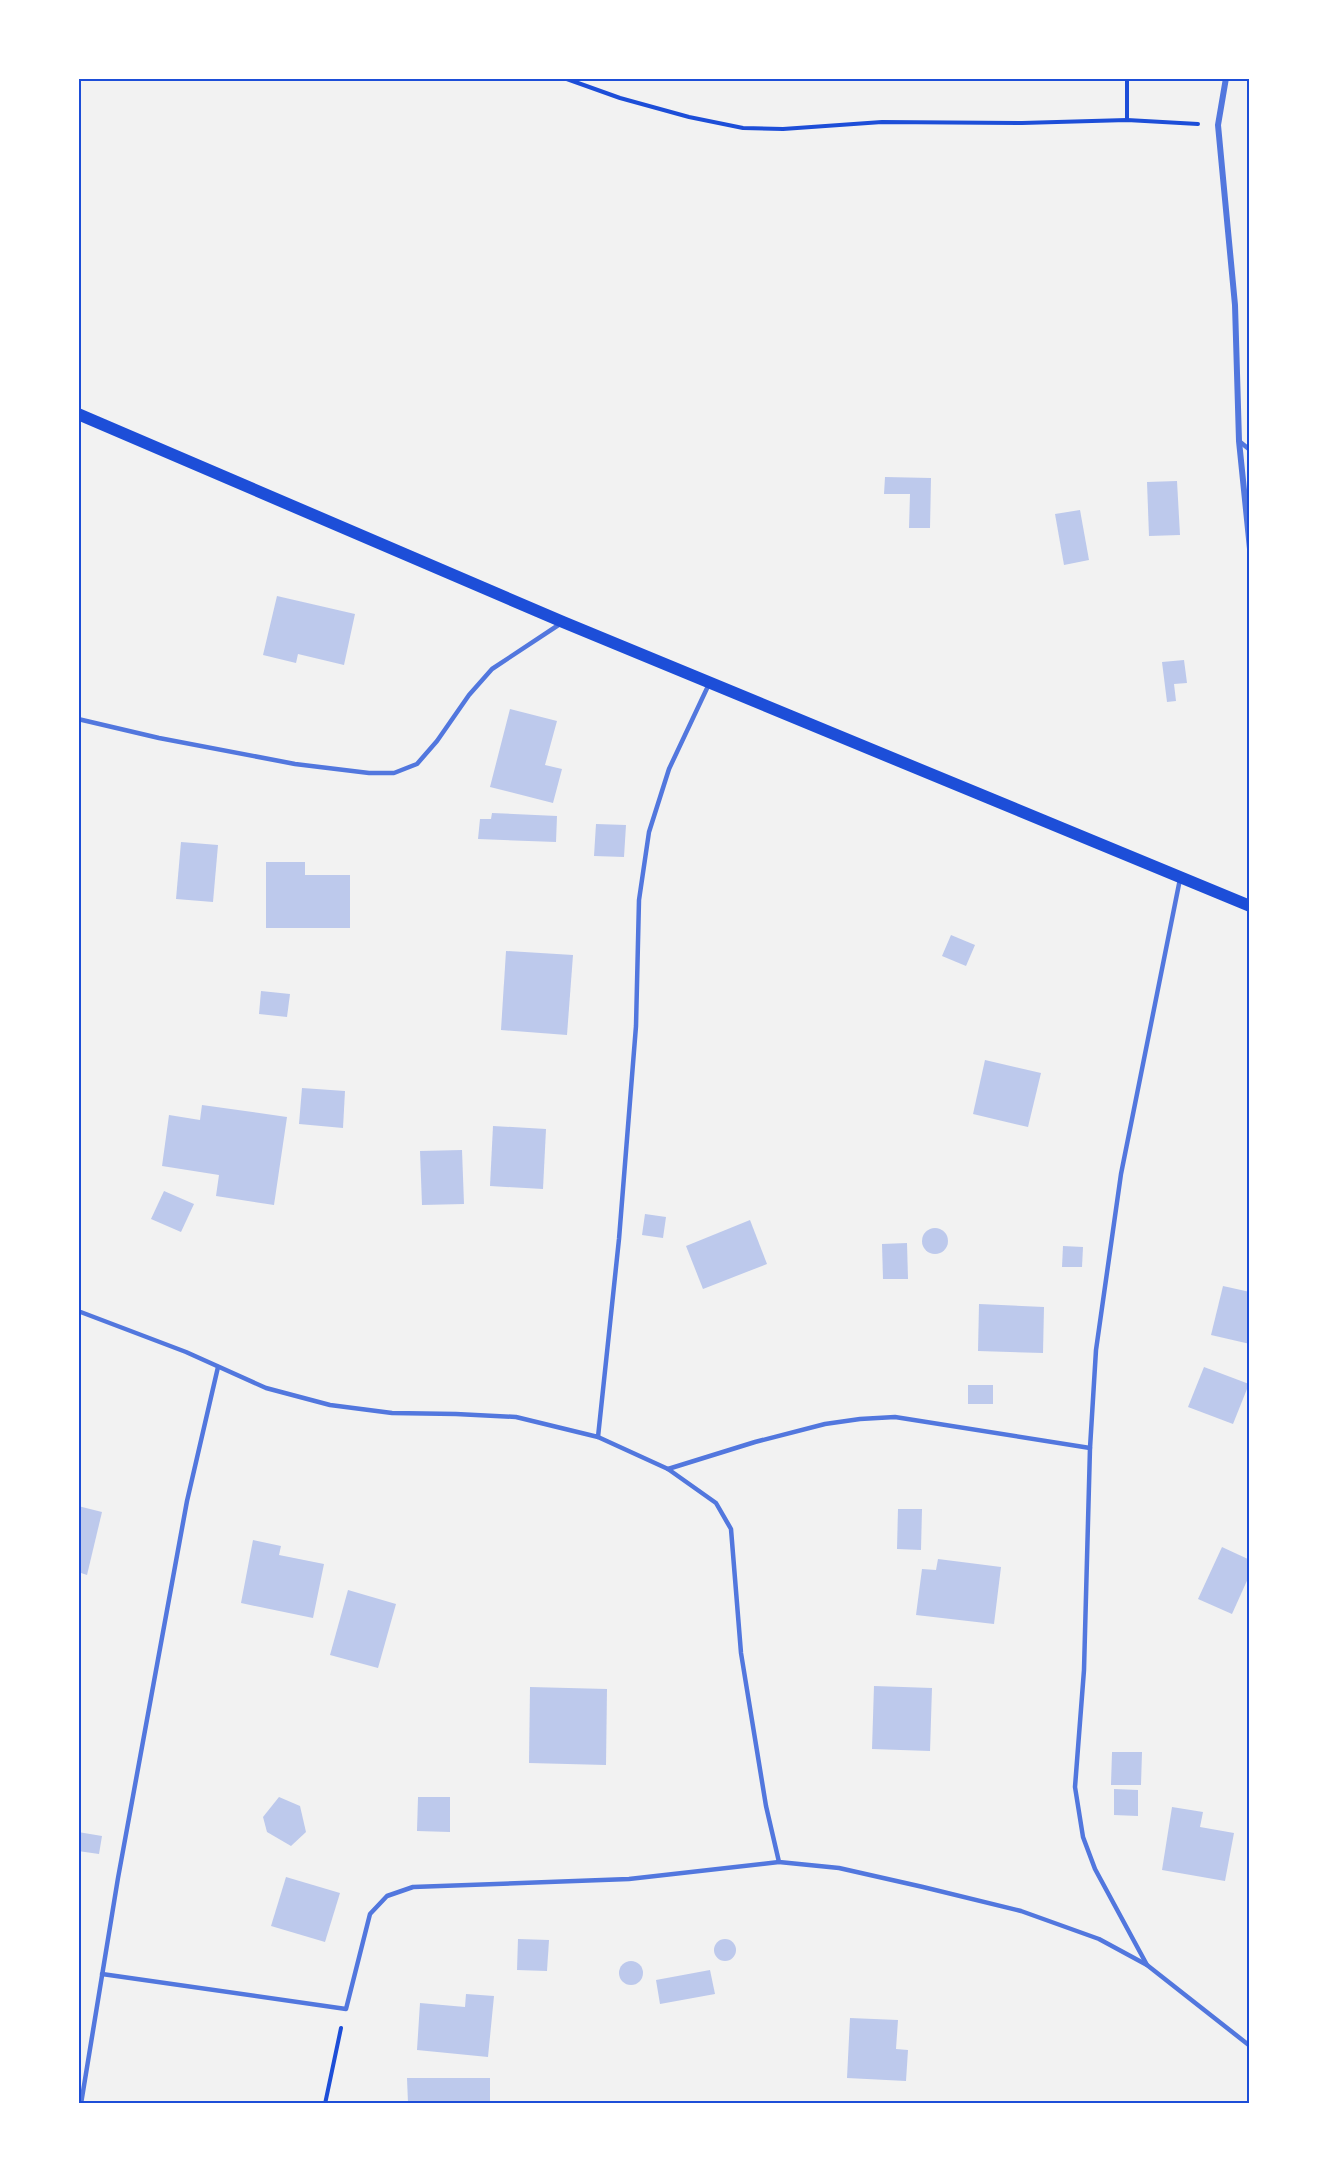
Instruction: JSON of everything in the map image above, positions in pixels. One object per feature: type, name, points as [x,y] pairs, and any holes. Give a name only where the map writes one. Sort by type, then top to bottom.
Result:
[{"type":"main road","points":[[78,414],[563,622],[1250,906]]},
{"type":"street","points":[[1226,78],[1218,125],[1235,305],[1239,441],[1250,549]]},
{"type":"lane","points":[[1239,441],[1250,450]]},
{"type":"lane","points":[[78,718],[159,738],[295,764],[369,773],[394,773],[417,764],[437,741],[469,695],[492,669],[563,622]]},
{"type":"lane","points":[[598,1437],[619,1239],[636,1026],[639,900],[648,832],[669,768],[710,683]]},
{"type":"lane","points":[[1146,1965],[1095,1869],[1083,1837],[1075,1787],[1084,1670],[1090,1448],[1096,1350],[1120,1174],[1180,877]]},
{"type":"lane","points":[[78,1311],[186,1352],[266,1388],[330,1405],[392,1413],[516,1417],[598,1437],[668,1469],[716,1503],[731,1529],[741,1653],[766,1806],[779,1862]]},
{"type":"lane","points":[[81,2104],[102,1974],[187,1502],[218,1367]]},
{"type":"lane","points":[[668,1469],[754,1442],[825,1424],[895,1417],[1090,1448]]},
{"type":"lane","points":[[102,1974],[346,2009],[370,1914],[387,1896],[413,1887],[629,1879],[779,1862],[839,1868],[1021,1911],[1099,1939],[1146,1965],[1250,2046]]},
{"type":"path","points":[[564,78],[620,98],[678,114],[743,128],[783,129],[882,122],[1022,123],[1127,120],[1218,125]]},
{"type":"path","points":[[1127,78],[1127,120]]},
{"type":"path","points":[[325,2104],[346,2009]]},
{"type":"building","points":[[885,477],[931,478],[930,528],[909,528],[910,494],[884,494]]},
{"type":"building","points":[[1177,481],[1180,535],[1149,536],[1147,482]]},
{"type":"building","points":[[1080,510],[1089,560],[1064,565],[1055,514]]},
{"type":"building","points":[[277,596],[355,614],[344,665],[298,654],[296,663],[263,655]]},
{"type":"building","points":[[1184,660],[1187,683],[1174,684],[1176,701],[1167,702],[1162,662]]},
{"type":"building","points":[[510,709],[557,721],[545,765],[562,769],[553,803],[490,787]]},
{"type":"building","points":[[492,813],[557,816],[556,842],[478,839],[480,819],[491,819]]},
{"type":"building","points":[[596,824],[626,825],[624,857],[594,856]]},
{"type":"building","points":[[181,842],[218,845],[213,902],[176,899]]},
{"type":"building","points":[[266,862],[305,862],[305,875],[350,875],[350,928],[266,928]]},
{"type":"building","points":[[951,935],[975,945],[966,966],[942,956]]},
{"type":"building","points":[[506,951],[573,955],[567,1035],[501,1030]]},
{"type":"building","points":[[261,991],[290,994],[287,1017],[259,1014]]},
{"type":"building","points":[[985,1060],[1041,1073],[1028,1127],[973,1114]]},
{"type":"building","points":[[302,1088],[345,1091],[343,1128],[299,1124]]},
{"type":"building","points":[[202,1105],[287,1117],[274,1205],[216,1196],[219,1175],[162,1166],[169,1115],[200,1120]]},
{"type":"building","points":[[493,1126],[546,1129],[543,1189],[490,1186]]},
{"type":"building","points":[[462,1150],[464,1204],[422,1205],[420,1151]]},
{"type":"building","points":[[164,1191],[194,1204],[181,1232],[151,1219]]},
{"type":"building","points":[[645,1214],[666,1217],[663,1238],[642,1235]]},
{"type":"building","points":[[750,1220],[767,1264],[703,1289],[686,1246]]},
{"type":"building","points":[[935,1228],[944,1232],[948,1241],[944,1250],[935,1254],[926,1250],[922,1241],[926,1232]]},
{"type":"building","points":[[907,1243],[908,1279],[883,1279],[882,1244]]},
{"type":"building","points":[[1063,1246],[1083,1247],[1082,1267],[1062,1267]]},
{"type":"building","points":[[1223,1286],[1250,1292],[1250,1344],[1211,1335]]},
{"type":"building","points":[[979,1304],[1044,1307],[1043,1353],[978,1351]]},
{"type":"building","points":[[1204,1367],[1249,1384],[1233,1424],[1188,1407]]},
{"type":"building","points":[[968,1385],[993,1385],[993,1404],[968,1404]]},
{"type":"building","points":[[78,1506],[102,1512],[87,1575],[78,1572]]},
{"type":"building","points":[[898,1509],[922,1509],[921,1550],[897,1549]]},
{"type":"building","points":[[253,1540],[281,1546],[279,1555],[324,1564],[313,1618],[241,1603]]},
{"type":"building","points":[[1222,1547],[1250,1560],[1250,1574],[1232,1614],[1198,1599]]},
{"type":"building","points":[[938,1559],[1001,1567],[994,1624],[916,1615],[922,1569],[936,1570]]},
{"type":"building","points":[[348,1590],[396,1604],[378,1668],[330,1655]]},
{"type":"building","points":[[874,1686],[932,1688],[930,1751],[872,1749]]},
{"type":"building","points":[[530,1687],[607,1689],[606,1765],[529,1763]]},
{"type":"building","points":[[1112,1752],[1142,1752],[1141,1785],[1111,1785]]},
{"type":"building","points":[[1114,1789],[1138,1790],[1138,1816],[1114,1815]]},
{"type":"building","points":[[279,1797],[300,1806],[306,1832],[291,1846],[267,1832],[263,1817]]},
{"type":"building","points":[[418,1797],[450,1797],[450,1832],[417,1831]]},
{"type":"building","points":[[1172,1807],[1203,1812],[1200,1827],[1234,1833],[1225,1881],[1162,1870]]},
{"type":"building","points":[[78,1832],[102,1836],[99,1854],[78,1851]]},
{"type":"building","points":[[286,1877],[340,1893],[325,1942],[271,1926]]},
{"type":"building","points":[[518,1939],[549,1940],[547,1971],[517,1970]]},
{"type":"building","points":[[725,1939],[733,1942],[736,1950],[733,1958],[725,1961],[717,1958],[714,1950],[717,1942]]},
{"type":"building","points":[[626,1961],[636,1961],[643,1968],[643,1978],[636,1985],[626,1985],[619,1978],[619,1968]]},
{"type":"building","points":[[710,1970],[715,1994],[660,2004],[656,1980]]},
{"type":"building","points":[[466,1994],[494,1996],[488,2057],[417,2050],[420,2003],[465,2007]]},
{"type":"building","points":[[850,2018],[898,2020],[896,2049],[908,2050],[906,2081],[847,2078]]},
{"type":"building","points":[[407,2078],[490,2078],[490,2104],[408,2103]]}]
